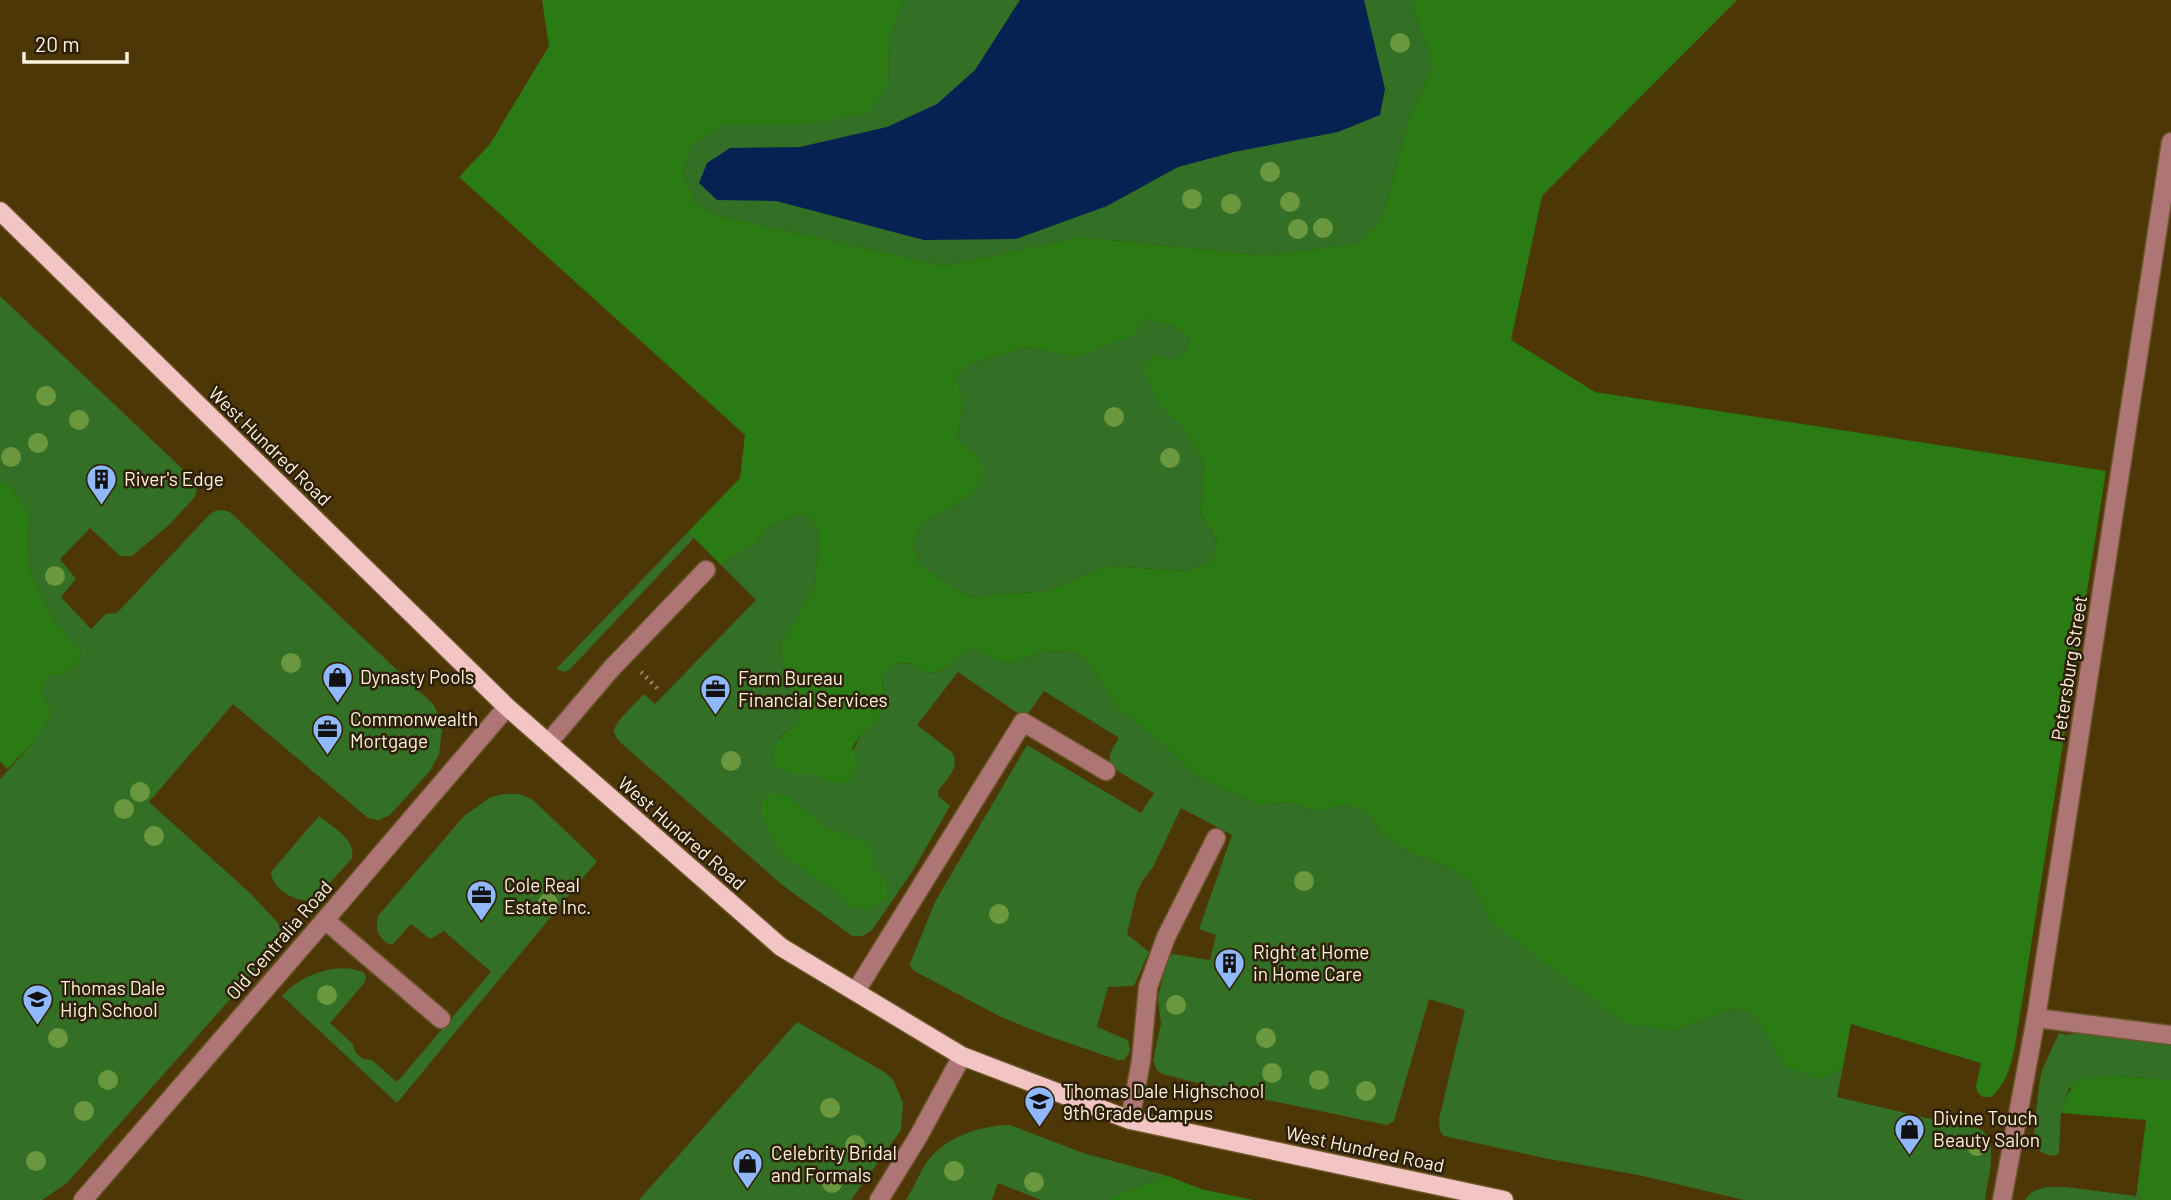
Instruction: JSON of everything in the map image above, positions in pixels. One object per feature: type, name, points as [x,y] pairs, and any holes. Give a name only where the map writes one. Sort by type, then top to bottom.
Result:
[{"type":"main road","name":"West Hundred Road","points":[[0,211],[507,707],[781,947],[962,1056],[1130,1120],[1504,1200]]},
{"type":"street","name":"Petersburg Street","points":[[2002,1200],[2036,1018],[2171,142]]},
{"type":"street","points":[[548,743],[611,669],[706,570]]},
{"type":"street","name":"Old Centralia Road","points":[[83,1200],[507,707]]},
{"type":"street","points":[[856,991],[1023,722],[1106,771]]},
{"type":"street","points":[[1130,1120],[1141,1061],[1148,987],[1166,937],[1216,838]]},
{"type":"street","points":[[326,920],[441,1019]]},
{"type":"street","points":[[2036,1018],[2171,1035]]},
{"type":"street","points":[[879,1200],[919,1137],[962,1056]]},
{"type":"green space","points":[[542,0],[905,0],[889,37],[888,86],[868,113],[801,125],[723,125],[691,147],[683,173],[695,203],[715,215],[944,266],[1081,237],[1266,256],[1359,243],[1382,219],[1410,116],[1433,66],[1414,12],[1416,0],[1737,0],[1542,196],[1511,340],[1595,392],[2106,471],[2015,1044],[2009,1068],[1999,1089],[1991,1097],[1983,1097],[1977,1092],[1981,1063],[1851,1024],[1843,1067],[1818,1079],[1785,1066],[1755,1015],[1735,1007],[1669,1031],[1625,1023],[1492,923],[1472,883],[1448,866],[1414,854],[1385,837],[1366,810],[1343,805],[1318,811],[1287,802],[1260,805],[1196,776],[1163,744],[1118,708],[1087,660],[1072,651],[1042,652],[1010,663],[994,659],[974,648],[962,652],[951,665],[937,672],[926,673],[911,663],[895,664],[882,677],[883,704],[878,722],[861,734],[852,748],[857,763],[850,781],[836,784],[816,774],[793,774],[776,767],[775,752],[778,741],[798,723],[799,699],[783,662],[780,646],[815,585],[819,531],[809,517],[798,515],[768,527],[756,543],[720,564],[688,532],[740,478],[745,435],[459,177],[490,144],[549,46]],"holes":[[[1145,319],[1172,325],[1190,339],[1186,353],[1173,360],[1154,355],[1143,369],[1159,404],[1183,428],[1204,463],[1200,512],[1217,541],[1212,561],[1188,571],[1107,566],[1047,591],[969,597],[920,565],[913,544],[923,523],[974,493],[984,471],[976,455],[957,440],[963,402],[955,376],[971,363],[1028,347],[1076,357],[1133,335]]]},
{"type":"green space","points":[[905,0],[1416,0],[1414,12],[1433,66],[1410,116],[1382,219],[1359,243],[1266,256],[1081,237],[944,266],[715,215],[695,203],[683,173],[691,147],[723,125],[801,125],[888,86],[889,37]]},
{"type":"green space","points":[[0,296],[192,478],[197,491],[194,498],[170,524],[132,556],[120,556],[90,528],[60,559],[76,579],[61,597],[91,629],[106,614],[117,613],[210,514],[217,510],[227,511],[433,704],[440,717],[442,731],[439,754],[430,771],[390,815],[379,820],[368,818],[233,704],[149,802],[250,893],[278,923],[282,934],[280,943],[67,1183],[42,1200],[0,1200],[0,779],[33,743],[52,714],[41,690],[48,676],[66,673],[80,661],[81,651],[53,619],[28,566],[29,511],[9,485],[0,482]]},
{"type":"green space","points":[[1145,319],[1172,325],[1190,339],[1186,353],[1173,360],[1159,404],[1183,428],[1204,463],[1200,512],[1217,542],[1212,561],[1188,571],[1107,566],[1047,591],[969,597],[920,565],[913,544],[923,523],[974,493],[976,455],[957,440],[963,402],[954,377],[971,363],[1028,347],[1076,357]]},
{"type":"green space","points":[[0,482],[9,485],[29,511],[28,566],[53,619],[81,651],[80,661],[66,673],[48,676],[41,690],[52,714],[33,743],[7,769],[0,761]]},
{"type":"green space","points":[[798,515],[809,517],[819,531],[815,585],[780,647],[783,662],[799,699],[798,723],[780,737],[793,774],[816,774],[836,784],[861,734],[878,722],[883,704],[882,677],[895,664],[911,663],[926,673],[938,672],[951,665],[962,652],[974,648],[994,659],[1010,663],[1042,652],[1072,651],[1087,660],[1118,708],[1163,744],[1196,776],[1260,805],[1287,802],[1318,811],[1343,805],[1366,810],[1385,837],[1414,854],[1448,866],[1472,883],[1492,923],[1520,943],[1669,1031],[1735,1007],[1755,1014],[1785,1066],[1831,1075],[1843,1067],[1837,1097],[1977,1128],[1985,1133],[1990,1142],[1991,1166],[1985,1200],[1744,1200],[1638,1175],[1444,1136],[1440,1131],[1439,1119],[1465,1010],[1429,999],[1394,1121],[1387,1125],[1253,1097],[1162,1074],[1153,1060],[1161,1024],[1158,998],[1167,958],[1173,954],[1210,960],[1216,935],[1199,929],[1232,835],[1181,808],[1153,867],[1137,892],[1127,934],[1149,952],[1134,986],[1108,987],[1097,1027],[1128,1040],[1130,1051],[1124,1060],[1048,1036],[1001,1017],[918,973],[910,964],[935,902],[1027,745],[1141,813],[1154,793],[1113,768],[1110,756],[1119,738],[1044,691],[1027,715],[1019,714],[958,672],[917,725],[952,752],[954,768],[938,791],[938,796],[950,806],[912,872],[872,930],[863,936],[852,936],[781,884],[621,743],[614,732],[621,718],[644,694],[655,704],[756,600],[720,564],[756,543],[768,527]]},
{"type":"green space","points":[[688,532],[694,538],[570,669],[565,672],[556,669]]},
{"type":"green space","points":[[769,793],[789,797],[826,828],[864,841],[873,853],[872,865],[886,882],[887,899],[869,909],[850,906],[834,890],[785,857],[762,819],[762,802]]},
{"type":"green space","points":[[520,794],[532,799],[597,861],[397,1103],[282,996],[298,982],[320,972],[343,968],[364,973],[365,982],[330,1023],[353,1044],[355,1052],[363,1059],[372,1060],[397,1082],[491,972],[444,931],[430,939],[411,924],[393,944],[389,944],[378,932],[378,916],[465,815],[491,797]]},
{"type":"green space","points":[[319,816],[347,839],[353,851],[352,858],[315,900],[301,900],[281,890],[272,879],[271,872]]},
{"type":"green space","points":[[797,1022],[886,1073],[894,1081],[903,1103],[901,1130],[851,1200],[639,1200]]},
{"type":"green space","points":[[2086,1031],[2171,1045],[2171,1080],[2120,1076],[2069,1088],[2061,1113],[2059,1153],[2054,1156],[2047,1154],[2039,1150],[2033,1142],[2042,1070],[2059,1033],[2066,1035]]},
{"type":"green space","points":[[2120,1076],[2171,1080],[2171,1200],[2142,1200],[2137,1190],[2146,1120],[2061,1113],[2070,1090],[2080,1080]]},
{"type":"green space","points":[[1010,1125],[1083,1153],[1168,1176],[1116,1195],[1111,1200],[1041,1200],[998,1183],[992,1200],[906,1200],[927,1162],[944,1145],[976,1130]]},
{"type":"green space","points":[[1168,1176],[1201,1189],[1253,1200],[1111,1200],[1116,1195]]},
{"type":"green space","points":[[2047,1187],[2136,1196],[2137,1190],[2142,1200],[2025,1200],[2032,1192]]},
{"type":"water","points":[[1020,0],[1364,0],[1385,89],[1380,115],[1338,132],[1234,152],[1178,167],[1107,206],[1016,239],[924,240],[776,201],[717,200],[699,183],[707,163],[730,148],[800,147],[887,127],[937,104],[975,70]]},
{"type":"place","name":"River's Edge","points":[[101,506]]},
{"type":"place","name":"Dynasty Pools","points":[[337,704]]},
{"type":"place","name":"Farm Bureau Financial Services","points":[[715,716]]},
{"type":"place","name":"Commonwealth Mortgage","points":[[327,757]]},
{"type":"place","name":"Cole Real Estate Inc.","points":[[481,923]]},
{"type":"place","name":"Right at Home in Home Care","points":[[1230,990]]},
{"type":"place","name":"Thomas Dale High School","points":[[37,1026]]},
{"type":"place","name":"Thomas Dale Highschool 9th Grade Campus","points":[[1040,1129]]},
{"type":"place","name":"Divine Touch Beauty Salon","points":[[1910,1156]]},
{"type":"place","name":"Celebrity Bridal and Formals","points":[[748,1191]]}]
